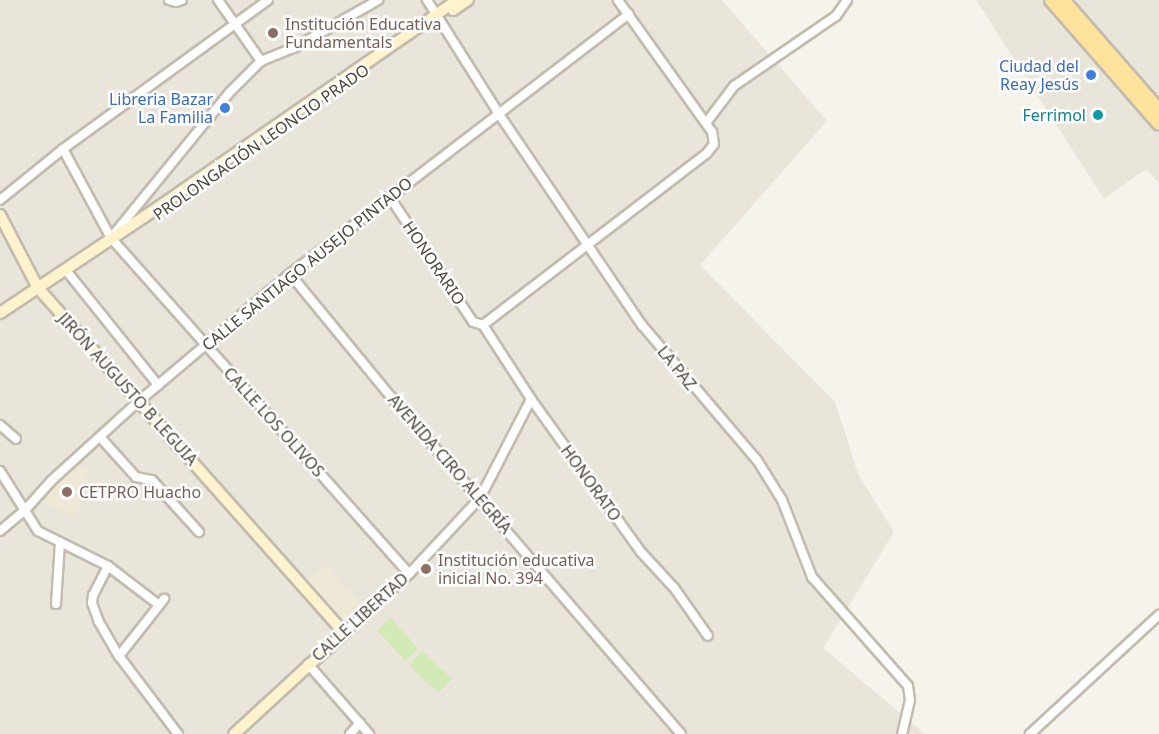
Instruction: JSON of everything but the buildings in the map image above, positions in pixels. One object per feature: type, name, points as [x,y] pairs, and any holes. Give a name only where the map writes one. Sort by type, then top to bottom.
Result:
[{"type":"main road","points":[[1051,0],[1159,110]]},
{"type":"main road","points":[[1063,0],[1159,124]]},
{"type":"street","points":[[169,0],[176,2],[182,0]]},
{"type":"street","points":[[218,0],[261,61]]},
{"type":"street","points":[[0,200],[63,149],[268,0]]},
{"type":"street","name":"PROLONGACIÓN LEONCIO PRADO","points":[[111,238],[230,92],[261,61],[294,48],[378,0]]},
{"type":"street","name":"LA PAZ","points":[[427,0],[499,114],[642,325],[757,460],[782,501],[812,577],[908,686],[910,700],[902,734]]},
{"type":"street","name":"PROLONGACIÓN LEONCIO PRADO","points":[[0,313],[438,16],[457,0]]},
{"type":"street","name":"PROLONGACIÓN LEONCIO PRADO","points":[[438,16],[468,0]]},
{"type":"street","points":[[483,325],[710,150],[714,138],[706,123],[618,0]]},
{"type":"street","points":[[706,123],[734,86],[836,16],[847,0]]},
{"type":"street","name":"CALLE SANTIAGO AUSEJO PINTADO","points":[[0,531],[139,401],[290,274],[389,196],[629,15]]},
{"type":"street","name":"CALLE LOS OLIVOS","points":[[63,149],[111,238],[409,574]]},
{"type":"street","name":"HONORARIO","points":[[389,196],[473,322],[483,325]]},
{"type":"street","name":"JIRÓN AUGUSTO B LEGUIA","points":[[0,215],[38,288],[344,633]]},
{"type":"street","points":[[64,270],[158,385]]},
{"type":"street","name":"AVENIDA CIRO ALEGRÍA","points":[[290,274],[392,398],[681,734]]},
{"type":"street","name":"HONORATO","points":[[483,325],[531,399],[641,552],[675,588],[708,636]]},
{"type":"street","name":"CALLE LIBERTAD","points":[[234,734],[409,574],[480,498],[531,399]]},
{"type":"street","points":[[0,424],[16,439]]},
{"type":"street","points":[[100,437],[136,477],[152,480],[199,532]]},
{"type":"street","points":[[0,471],[38,531],[108,566],[161,602],[119,656]]},
{"type":"street","points":[[56,604],[60,542]]},
{"type":"street","points":[[108,566],[93,595],[92,603],[99,622],[119,656],[178,734]]},
{"type":"street","points":[[1030,734],[1159,615]]},
{"type":"street","points":[[308,664],[369,734]]},
{"type":"street","points":[[350,734],[360,723]]},
{"type":"shaded area","points":[[0,0],[722,0],[827,121],[700,265],[835,402],[858,474],[894,532],[823,648],[925,734],[0,734]]},
{"type":"shaded area","points":[[976,0],[1159,0],[1159,183],[1146,169],[1104,199]]},
{"type":"shaded area","name":"CETPRO Huacho","points":[[78,464],[89,470],[84,479],[91,484],[74,516],[38,500]]},
{"type":"shaded area","points":[[326,565],[362,606],[344,621],[308,580]]},
{"type":"green space","points":[[391,618],[418,649],[405,661],[377,630]]},
{"type":"green space","points":[[422,651],[452,679],[438,693],[409,665]]},
{"type":"place","name":"Institución Educativa Fundamentals","points":[[273,33]]},
{"type":"place","name":"Ciudad del Reay Jesús","points":[[1091,75]]},
{"type":"place","name":"Libreria Bazar La Familia","points":[[225,108]]},
{"type":"place","name":"Ferrimol","points":[[1098,115]]},
{"type":"place","name":"CETPRO Huacho","points":[[67,492]]},
{"type":"place","name":"Institución educativa inicial No. 394","points":[[426,569]]}]
